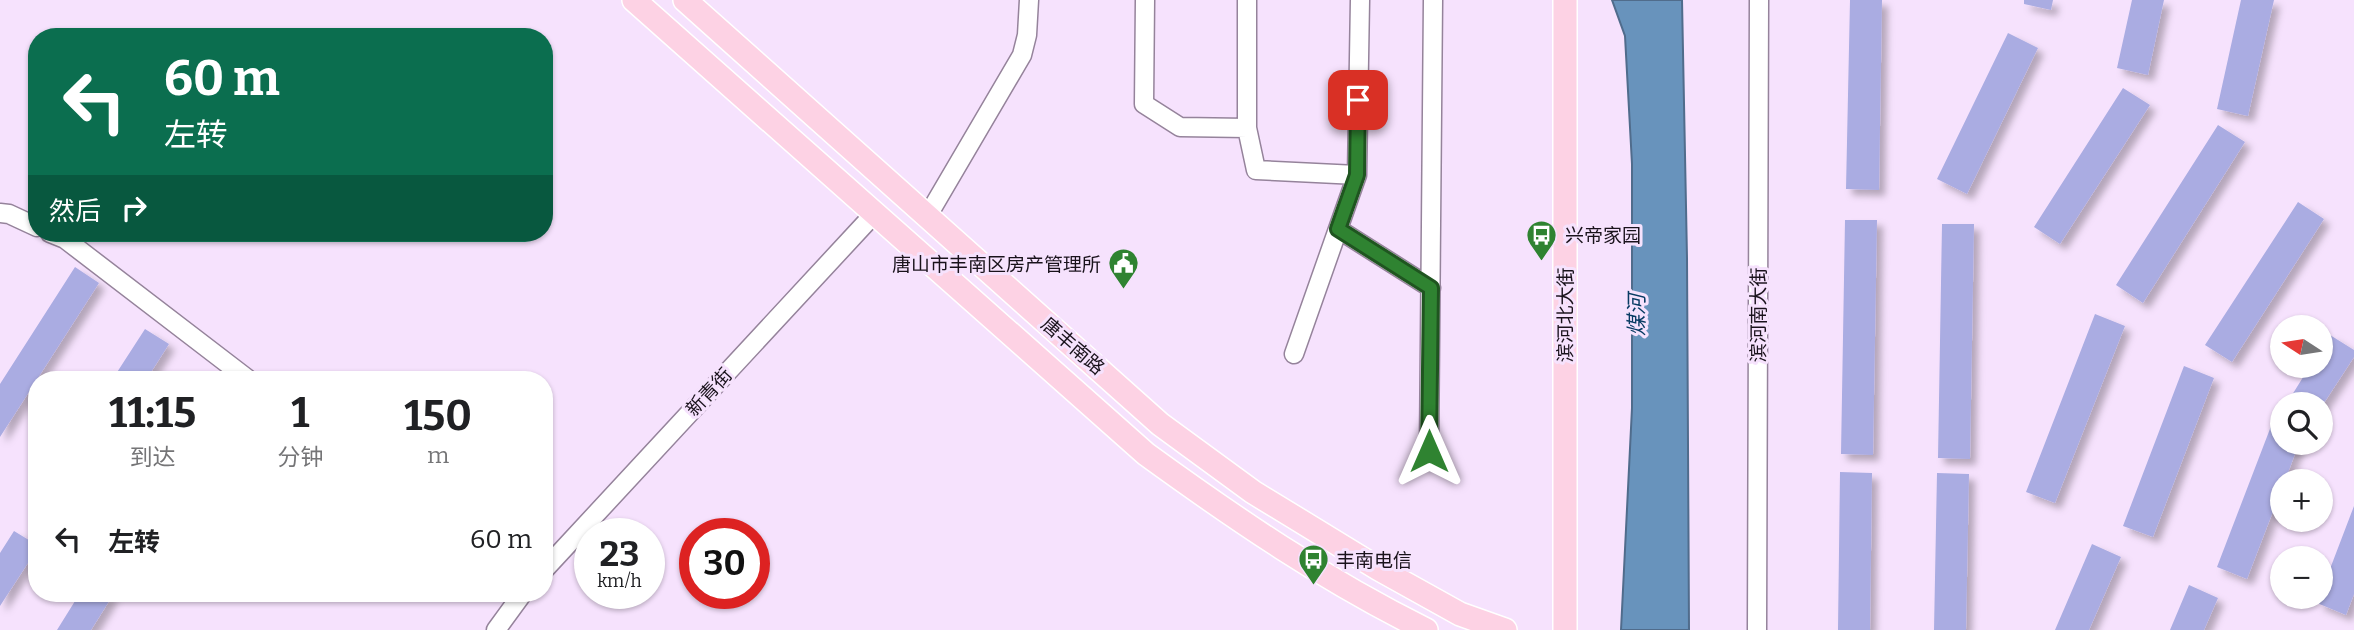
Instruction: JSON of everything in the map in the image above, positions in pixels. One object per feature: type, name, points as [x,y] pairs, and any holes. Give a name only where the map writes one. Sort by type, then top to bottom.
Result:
[{"type":"main road","name":"唐丰南路","points":[[634,0],[1146,454],[1245,525],[1362,598],[1426,630]]},
{"type":"main road","name":"唐丰南路","points":[[685,0],[1160,424],[1253,492],[1379,569],[1460,614],[1505,630]]},
{"type":"main road","name":"滨河北大街","points":[[1565,0],[1565,630]]},
{"type":"street","points":[[927,217],[1022,55],[1027,34],[1029,0]]},
{"type":"street","points":[[1145,0],[1144,104],[1180,127],[1247,128]]},
{"type":"street","points":[[1247,0],[1247,128],[1256,170],[1357,175]]},
{"type":"street","points":[[1294,354],[1357,175],[1360,0]]},
{"type":"street","points":[[1429,451],[1433,0]]},
{"type":"street","name":"滨河南大街","points":[[1757,630],[1759,0]]},
{"type":"street","points":[[0,213],[28,223]]},
{"type":"street","name":"新青街","points":[[553,560],[874,214]]},
{"type":"street","points":[[1338,229],[1431,288]]},
{"type":"street","points":[[68,242],[237,371]]},
{"type":"street","points":[[496,630],[516,602]]},
{"type":"water","name":"煤河","points":[[1612,0],[1682,0],[1687,258],[1689,630],[1621,630],[1632,408],[1632,164],[1625,36]]},
{"type":"building","points":[[1850,0],[1882,0],[1879,190],[1846,189]]},
{"type":"building","points":[[2024,0],[2053,0],[2051,10],[2024,4]]},
{"type":"building","points":[[2132,0],[2164,0],[2148,75],[2117,68]]},
{"type":"building","points":[[2241,0],[2274,0],[2248,116],[2217,109]]},
{"type":"building","points":[[2008,33],[2038,48],[1967,194],[1937,179]]},
{"type":"building","points":[[2123,88],[2150,105],[2060,244],[2034,227]]},
{"type":"building","points":[[2218,125],[2245,142],[2143,303],[2116,285]]},
{"type":"building","points":[[2298,202],[2324,219],[2232,362],[2205,345]]},
{"type":"building","points":[[1845,220],[1877,220],[1873,455],[1841,454]]},
{"type":"building","points":[[1942,224],[1974,224],[1970,459],[1938,458]]},
{"type":"building","points":[[75,267],[99,283],[42,371],[28,371],[28,393],[0,437],[0,384]]},
{"type":"building","points":[[2095,314],[2125,326],[2055,503],[2026,492]]},
{"type":"building","points":[[145,329],[169,344],[152,371],[118,371]]},
{"type":"building","points":[[2333,337],[2354,350],[2354,357],[2331,392],[2294,392],[2303,378],[2333,378]]},
{"type":"building","points":[[2184,366],[2214,378],[2153,537],[2123,526]]},
{"type":"building","points":[[2270,429],[2270,455],[2295,455],[2289,469],[2270,469],[2270,519],[2247,579],[2217,567]]},
{"type":"building","points":[[1840,472],[1872,473],[1870,630],[1838,630]]},
{"type":"building","points":[[1937,473],[1969,474],[1966,630],[1934,630]]},
{"type":"building","points":[[2354,506],[2354,594],[2346,615],[2332,609],[2333,561]]},
{"type":"building","points":[[14,531],[28,540],[28,563],[0,606],[0,553]]},
{"type":"building","points":[[2092,544],[2121,557],[2089,630],[2055,630]]},
{"type":"building","points":[[2189,585],[2218,598],[2204,630],[2170,630]]},
{"type":"building","points":[[74,602],[109,602],[91,630],[57,630]]},
{"type":"place","name":"兴帝家园","points":[[1542,262]]},
{"type":"place","name":"唐山市丰南区房产管理所","points":[[1124,291]]},
{"type":"place","name":"丰南电信","points":[[1313,587]]},
{"type":"route","points":[[1358,100],[1357,175],[1338,229],[1431,288],[1429,451]]}]
